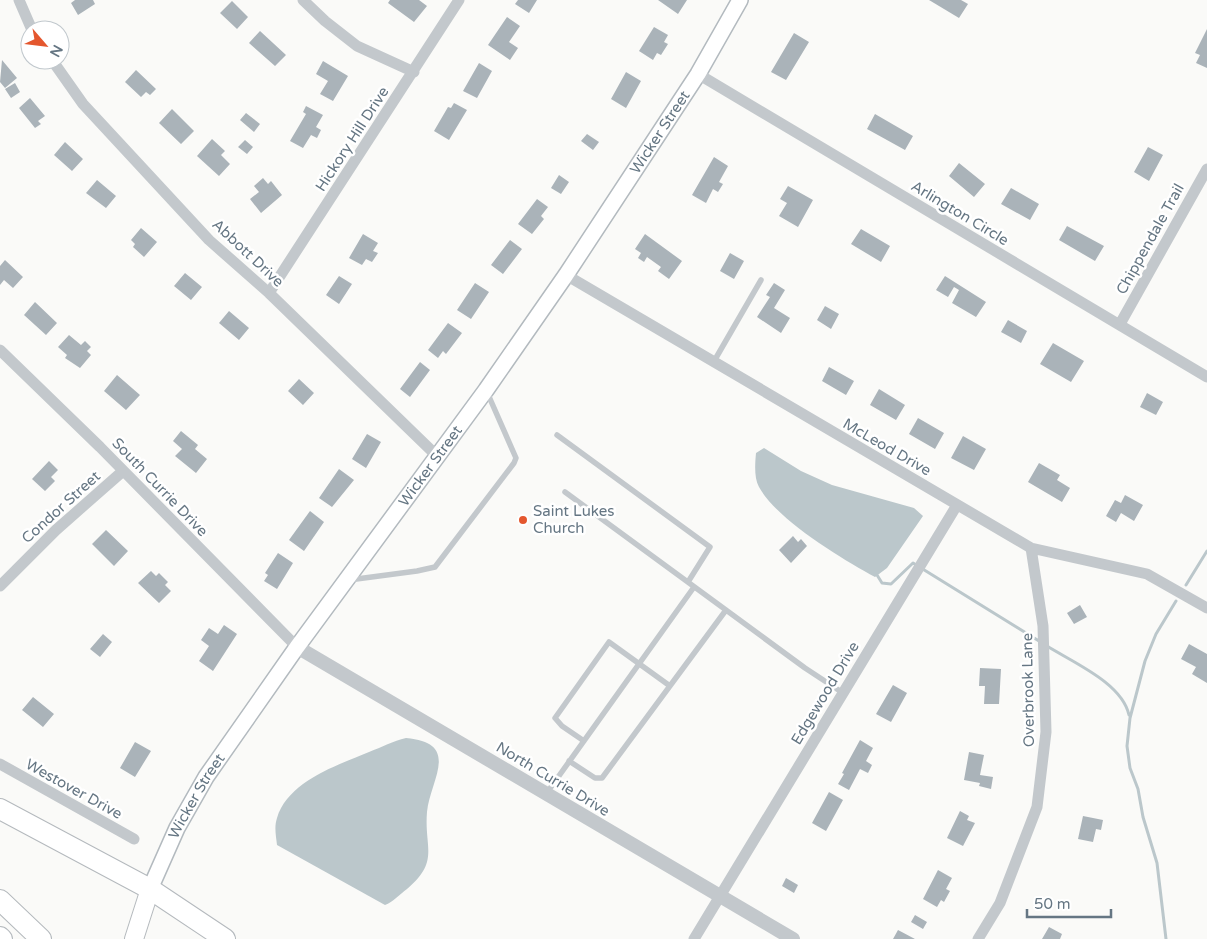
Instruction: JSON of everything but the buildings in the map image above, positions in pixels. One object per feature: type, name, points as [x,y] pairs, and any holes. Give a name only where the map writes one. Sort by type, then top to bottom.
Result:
[{"type":"highway","points":[[0,809],[150,889],[225,939]]},
{"type":"highway","points":[[0,900],[41,939]]},
{"type":"main road","name":"Wicker Street","points":[[134,939],[150,889],[177,828],[206,777],[297,647],[486,390],[566,275],[698,74],[740,0]]},
{"type":"street","points":[[19,0],[28,20]]},
{"type":"street","points":[[304,0],[325,21],[357,46],[414,72]]},
{"type":"street","name":"Hickory Hill Drive","points":[[269,293],[459,0]]},
{"type":"street","name":"Abbott Drive","points":[[59,70],[83,104],[209,240],[269,293],[437,456]]},
{"type":"street","name":"Arlington Circle","points":[[698,74],[1207,377]]},
{"type":"street","name":"Chippendale Trail","points":[[1120,324],[1207,169]]},
{"type":"street","name":"McLeod Drive","points":[[566,275],[1031,548],[1147,574],[1207,608]]},
{"type":"street","name":"South Currie Drive","points":[[0,350],[297,647]]},
{"type":"street","name":"Condor Street","points":[[0,586],[56,530],[122,472]]},
{"type":"street","name":"Edgewood Drive","points":[[694,939],[957,505]]},
{"type":"street","name":"Overbrook Lane","points":[[978,939],[1000,903],[1038,807],[1046,732],[1043,626],[1031,548]]},
{"type":"street","name":"North Currie Drive","points":[[297,647],[793,939]]},
{"type":"street","name":"Westover Drive","points":[[0,764],[134,839]]},
{"type":"lane","points":[[713,363],[761,280]]},
{"type":"lane","points":[[346,580],[435,567],[514,463],[516,458],[486,390]]},
{"type":"lane","points":[[557,435],[710,548],[688,582]]},
{"type":"lane","points":[[565,492],[805,668],[843,693]]},
{"type":"lane","points":[[546,794],[694,587]]},
{"type":"lane","points":[[569,761],[595,778],[602,778],[726,610]]},
{"type":"lane","points":[[584,741],[562,726],[555,718],[609,642],[670,686]]},
{"type":"shaded area","points":[[764,448],[801,471],[832,485],[914,508],[923,516],[887,568],[875,577],[811,538],[768,500],[757,483],[755,471],[756,453]]},
{"type":"shaded area","points":[[406,738],[423,741],[433,747],[438,755],[439,765],[427,812],[427,862],[417,879],[396,898],[385,905],[277,845],[276,825],[283,805],[303,784],[329,769],[392,742]]},
{"type":"waterway","points":[[1186,585],[1207,551]]},
{"type":"waterway","points":[[877,575],[882,583],[891,584],[913,563],[1039,641]]},
{"type":"waterway","points":[[1166,939],[1157,863],[1143,817],[1138,789],[1130,768],[1127,746],[1130,718],[1145,661],[1156,634],[1176,601]]},
{"type":"waterway","points":[[1047,646],[1096,675],[1107,684],[1125,704],[1129,715]]},
{"type":"place","name":"Saint Lukes Church","points":[[523,520]]}]
